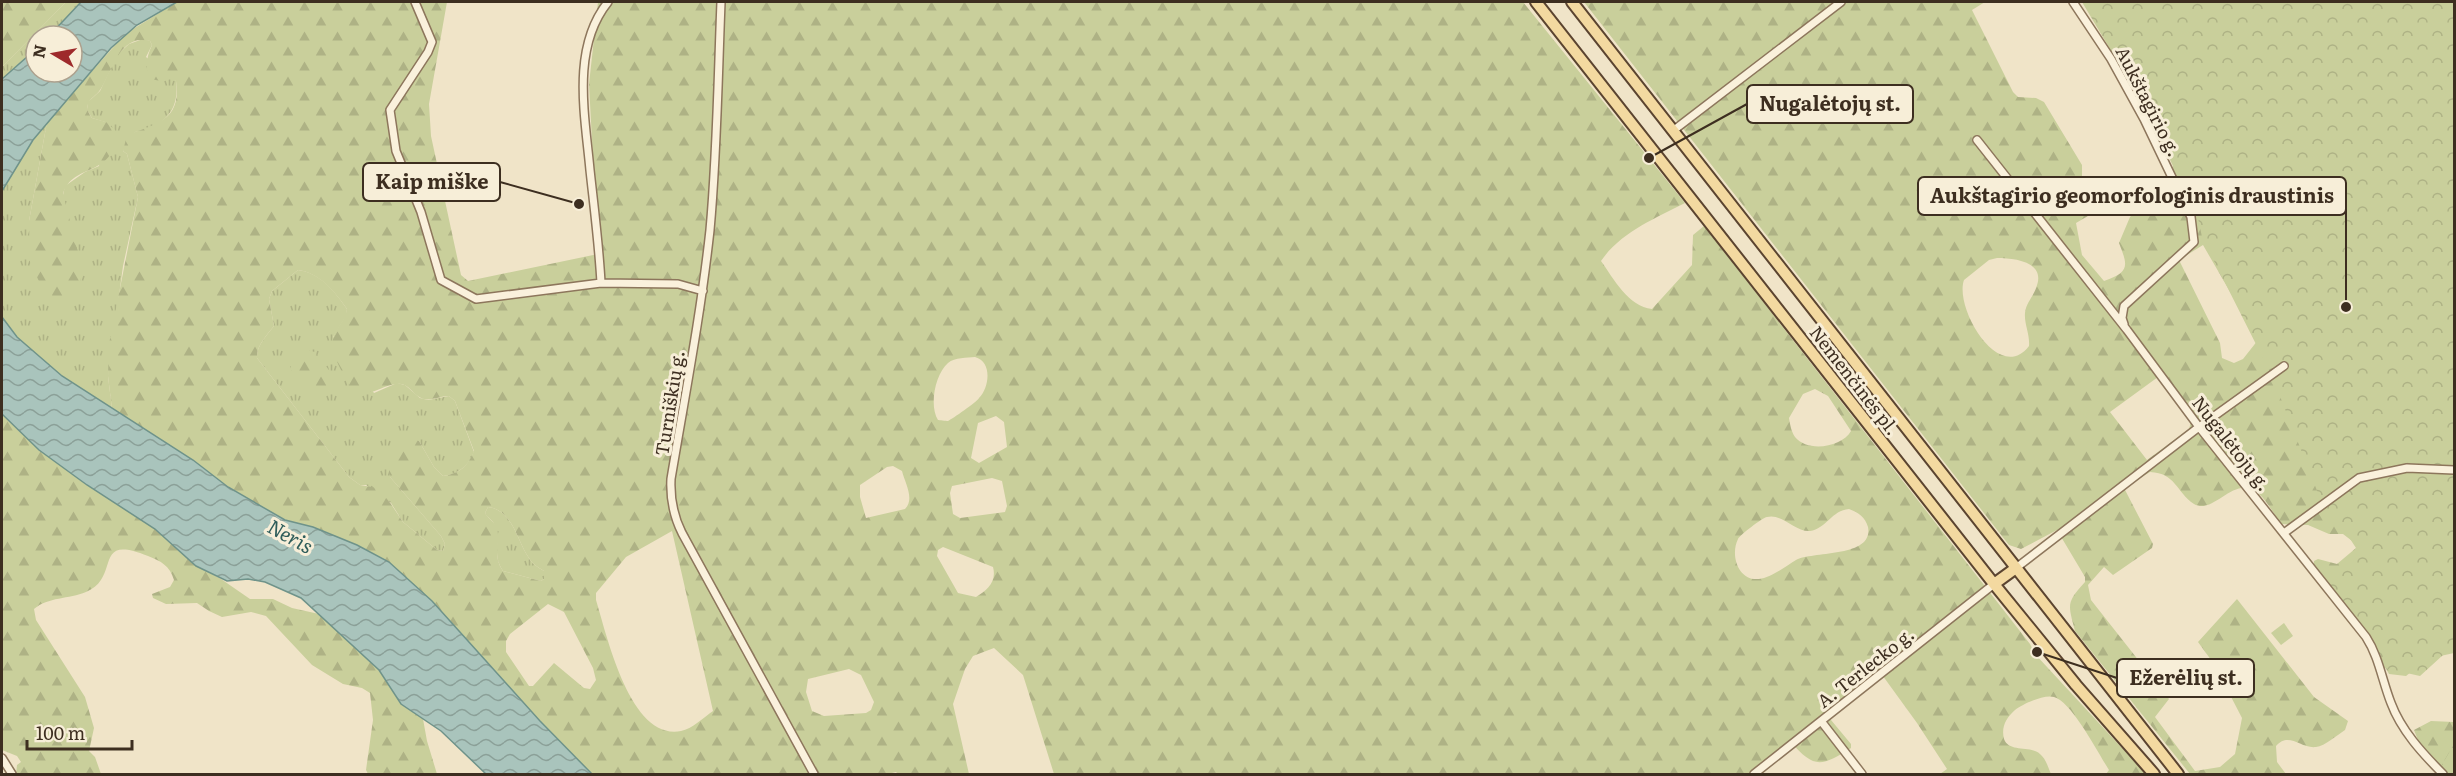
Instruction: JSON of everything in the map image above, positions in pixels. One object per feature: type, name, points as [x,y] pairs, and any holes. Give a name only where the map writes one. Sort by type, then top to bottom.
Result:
[{"type":"main road","name":"Nemenčinės pl.","points":[[1536,2],[1994,584],[2076,685],[2154,774]]},
{"type":"main road","name":"Nemenčinės pl.","points":[[1572,2],[1674,129],[2178,774]]},
{"type":"main road","points":[[1994,584],[2016,568]]},
{"type":"street","points":[[415,2],[431,37],[430,48],[390,110],[396,151],[422,212],[441,280],[476,299],[601,283],[678,284],[703,291]]},
{"type":"street","points":[[601,283],[584,110],[583,76],[590,39],[601,11],[608,2]]},
{"type":"street","name":"Turniškių g.","points":[[721,2],[716,158],[703,291],[671,479],[672,509],[682,533],[814,774]]},
{"type":"street","points":[[1674,129],[1841,2]]},
{"type":"street","name":"Aukštagirio g.","points":[[2073,2],[2126,84],[2191,217],[2194,242],[2124,306],[2122,318],[2127,330]]},
{"type":"street","name":"Nugalėtojų g.","points":[[1977,140],[2372,647],[2399,722],[2443,774]]},
{"type":"street","points":[[2016,568],[2199,427],[2284,366]]},
{"type":"street","points":[[2284,533],[2359,478],[2407,468],[2454,470]]},
{"type":"street","name":"A. Terlecko g.","points":[[1754,774],[1994,584]]},
{"type":"street","points":[[1821,721],[1862,774]]},
{"type":"street","points":[[2,758],[12,774]]},
{"type":"green space","points":[[2,2],[66,2],[44,24],[24,24],[24,45],[2,67]]},
{"type":"green space","points":[[66,2],[81,2],[60,24],[44,24]]},
{"type":"green space","points":[[177,2],[447,2],[429,104],[431,136],[461,275],[468,281],[598,254],[589,84],[598,2],[1523,2],[1685,203],[1628,234],[1601,261],[1622,291],[1636,303],[1652,309],[1692,265],[1693,235],[1704,226],[2030,644],[2035,654],[2146,774],[2106,774],[2109,770],[2069,708],[2050,696],[2034,700],[2015,710],[2005,723],[2003,735],[2010,746],[2036,751],[2040,754],[2051,774],[1940,774],[1947,769],[1880,672],[1826,714],[1851,744],[1851,748],[1825,762],[1818,762],[1805,757],[1790,741],[1757,767],[1758,774],[1054,774],[1023,675],[994,648],[973,656],[965,669],[953,704],[969,774],[898,774],[896,772],[888,774],[592,774],[540,721],[432,601],[389,562],[330,534],[285,520],[257,505],[215,478],[193,460],[112,409],[108,376],[109,344],[138,197],[127,154],[123,151],[127,135],[156,124],[171,113],[177,94],[176,81],[170,79],[161,81],[150,77],[147,59],[152,45],[150,41],[139,40],[124,48],[118,55],[100,90],[90,100],[88,110],[92,118],[106,122],[115,130],[114,145],[109,156],[102,163],[76,177],[68,184],[63,194],[83,271],[79,284],[69,296],[57,298],[44,292],[30,262],[29,221],[47,122],[81,84],[84,84],[84,80],[125,34]],"holes":[[[298,270],[320,279],[332,290],[347,309],[332,341],[338,363],[351,389],[371,392],[390,385],[401,384],[424,399],[449,396],[455,401],[474,451],[466,465],[454,473],[443,476],[434,467],[419,441],[411,440],[395,450],[389,469],[390,477],[441,536],[445,544],[443,551],[437,550],[403,522],[378,488],[360,485],[349,477],[257,358],[260,345],[274,326],[269,299],[272,291]],[[975,357],[985,364],[987,370],[987,382],[982,394],[948,421],[938,420],[935,414],[934,399],[937,382],[943,368],[951,361]],[[1815,389],[1828,396],[1851,431],[1847,437],[1833,444],[1808,445],[1795,437],[1789,418],[1803,394]],[[996,416],[1004,422],[1007,447],[979,463],[971,458],[978,423]],[[893,466],[902,471],[909,496],[908,505],[905,509],[866,518],[860,497],[860,485],[887,467]],[[992,478],[1002,481],[1007,506],[1005,512],[960,518],[953,514],[950,493],[952,486]],[[488,507],[496,509],[509,520],[530,560],[544,571],[544,579],[541,581],[503,571],[497,555],[497,528],[485,513]],[[1849,509],[1863,518],[1868,527],[1867,537],[1862,544],[1841,552],[1804,557],[1759,579],[1746,576],[1738,566],[1735,552],[1738,539],[1764,518],[1773,516],[1799,529],[1810,531],[1816,530],[1838,513]],[[672,531],[713,711],[685,730],[663,730],[648,720],[635,703],[614,660],[596,600],[596,593],[626,557]],[[943,547],[993,567],[994,577],[987,588],[976,597],[958,593],[937,556],[938,550]],[[548,604],[564,612],[593,668],[596,680],[590,689],[584,688],[554,663],[533,686],[529,686],[506,652],[506,641],[510,634]],[[849,669],[861,675],[874,702],[871,710],[866,713],[824,716],[812,711],[806,692],[808,679]]]},
{"type":"green space","points":[[1584,2],[1985,2],[1972,10],[2013,92],[2018,97],[2036,98],[2044,102],[2082,165],[2082,177],[2087,182],[2098,183],[2102,190],[2093,213],[2076,223],[2082,255],[2104,281],[2123,271],[2125,263],[2119,243],[2130,217],[2167,180],[2173,166],[2147,111],[2454,2],[2454,653],[2427,659],[2406,676],[2389,674],[2366,632],[2314,565],[2314,561],[2318,559],[2337,564],[2356,548],[2356,544],[2343,534],[2329,534],[2308,525],[2281,524],[2262,497],[2250,489],[2242,488],[2233,491],[2202,506],[2188,499],[2171,479],[2159,473],[2150,472],[2124,488],[2153,544],[2152,548],[2113,575],[2104,567],[2088,585],[2091,600],[2169,699],[2155,717],[2195,771],[2220,767],[2235,754],[2242,718],[2214,664],[2198,642],[2237,599],[2314,697],[2348,721],[2345,730],[2320,746],[2311,747],[2286,740],[2276,746],[2277,762],[2286,774],[2190,774],[2075,631],[2070,604],[2085,582],[2085,577],[2057,530],[2021,549],[2009,545]],"holes":[[[2203,245],[2258,340],[2243,359],[2234,363],[2222,358],[2220,343],[2179,260]],[[2012,259],[2027,263],[2037,272],[2036,288],[2025,313],[2029,346],[2017,356],[2005,356],[1993,350],[1972,323],[1966,308],[1963,292],[1964,280],[1989,260]],[[2158,377],[2191,422],[2189,429],[2147,460],[2110,412]]]},
{"type":"green space","points":[[2082,2],[2454,2],[2454,645],[2420,676],[2384,668],[2376,648],[2328,582],[2356,548],[2343,528],[2325,511],[2272,376],[2202,237],[2197,213],[2147,111]]},
{"type":"green space","points":[[143,39],[150,41],[152,45],[146,57],[176,81],[177,92],[168,116],[154,126],[135,132],[123,151],[127,154],[138,197],[123,266],[108,376],[112,409],[74,385],[37,357],[17,337],[2,317],[2,191],[27,149],[47,122],[29,221],[63,195],[65,186],[85,172],[99,166],[105,122],[92,118],[87,110],[88,102],[100,91],[117,55],[129,44]]},
{"type":"green space","points":[[24,45],[24,60],[2,79],[2,67]]},
{"type":"green space","points":[[298,270],[320,279],[347,309],[346,316],[333,337],[374,393],[397,383],[405,385],[420,398],[428,400],[449,396],[455,401],[474,452],[466,465],[454,473],[443,476],[434,467],[419,441],[390,477],[441,536],[445,544],[443,551],[437,550],[403,522],[391,503],[366,485],[360,485],[349,477],[257,358],[260,345],[274,326],[269,299],[272,291]]},
{"type":"green space","points":[[306,350],[315,352],[332,374],[330,391],[313,387],[305,389],[291,370],[291,363]]},
{"type":"green space","points":[[2,414],[155,529],[196,566],[221,579],[250,599],[273,599],[292,608],[319,614],[379,670],[401,704],[423,719],[437,774],[368,774],[366,770],[373,720],[370,693],[362,688],[343,684],[312,665],[266,616],[251,612],[222,617],[197,603],[166,604],[153,598],[152,594],[170,587],[174,580],[170,571],[153,558],[130,550],[119,550],[113,553],[97,585],[86,592],[52,600],[34,609],[36,620],[85,697],[94,728],[89,751],[95,757],[101,774],[16,774],[17,765],[21,762],[17,756],[2,750]]},
{"type":"green space","points":[[488,507],[496,509],[509,520],[530,560],[544,571],[544,579],[541,581],[503,571],[499,565],[496,529],[485,513]]},
{"type":"green space","points":[[2284,623],[2293,636],[2281,645],[2271,633]]},
{"type":"green space","points":[[2431,721],[2454,722],[2454,774],[2439,774],[2427,763],[2414,730]]},
{"type":"green space","points":[[2454,744],[2454,774],[2443,774],[2439,770]]},
{"type":"water","points":[[81,2],[177,2],[137,25],[111,48],[84,80],[84,24],[60,24]]},
{"type":"water","points":[[24,60],[24,84],[80,84],[33,140],[2,191],[2,79]]},
{"type":"water","name":"Neris","points":[[2,317],[17,337],[62,376],[193,460],[228,487],[285,520],[313,527],[357,545],[389,562],[432,601],[540,721],[592,774],[486,774],[441,731],[401,704],[379,670],[301,598],[265,582],[248,579],[227,581],[196,566],[155,529],[87,485],[39,450],[2,414]]},
{"type":"place","name":"Nugalėtojų st.","points":[[1649,158]]},
{"type":"place","name":"Kaip miške","points":[[579,204]]},
{"type":"place","name":"Aukštagirio geomorfologinis draustinis","points":[[2346,307]]},
{"type":"place","name":"Ežerėlių st.","points":[[2037,652]]}]
